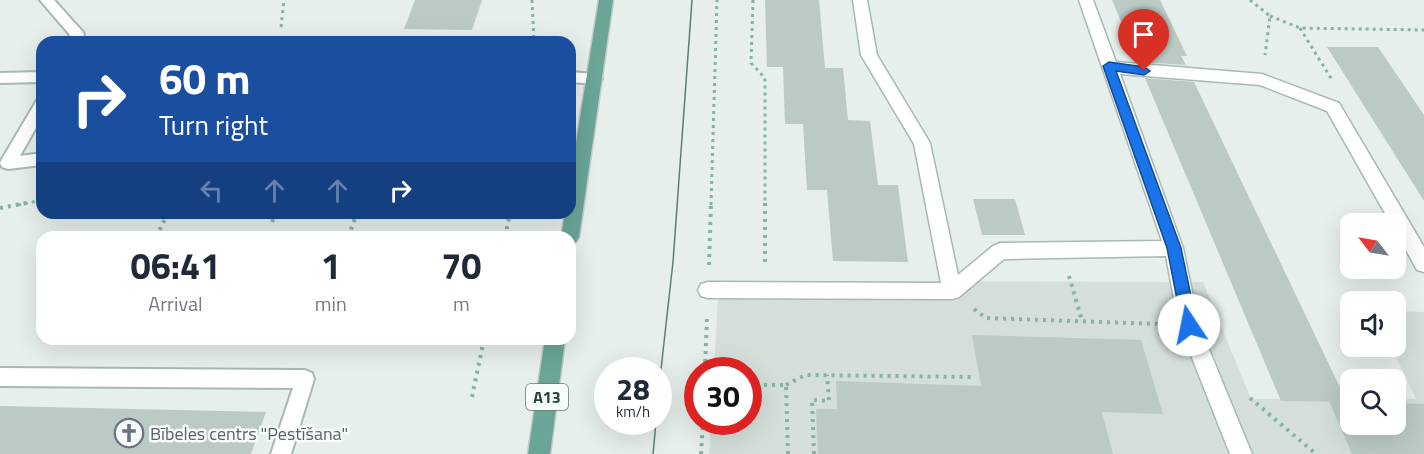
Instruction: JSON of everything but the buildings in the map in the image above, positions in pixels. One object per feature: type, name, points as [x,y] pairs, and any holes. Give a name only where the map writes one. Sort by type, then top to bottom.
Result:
[{"type":"main road","points":[[576,199],[606,0]]},
{"type":"main road","name":"A13","points":[[539,454],[554,345]]},
{"type":"street","points":[[860,0],[869,55],[922,143],[952,291]]},
{"type":"street","points":[[1086,0],[1174,248],[1189,325],[1241,454]]},
{"type":"street","points":[[1109,66],[1121,69],[1263,80],[1333,107],[1424,264]]},
{"type":"street","points":[[708,290],[952,291],[1000,251],[1174,248]]},
{"type":"lane","points":[[47,0],[77,34],[76,36]]},
{"type":"lane","points":[[0,78],[36,77]]},
{"type":"lane","points":[[576,77],[595,79]]},
{"type":"lane","points":[[4,170],[36,114]]},
{"type":"lane","points":[[4,170],[36,161]]},
{"type":"lane","points":[[0,377],[306,379],[281,454]]},
{"type":"path","points":[[281,27],[284,0]]},
{"type":"path","points":[[532,0],[534,36]]},
{"type":"path","points":[[705,357],[717,0]]},
{"type":"path","points":[[753,0],[751,63],[765,78],[765,268]]},
{"type":"path","points":[[1250,0],[1270,16],[1300,28],[1424,30]]},
{"type":"path","points":[[1263,80],[1270,16]]},
{"type":"path","points":[[0,208],[36,201]]},
{"type":"path","points":[[1062,249],[1082,321]]},
{"type":"path","points":[[952,291],[986,318],[1189,325]]},
{"type":"path","points":[[472,397],[483,345]]},
{"type":"path","points":[[762,385],[786,386],[805,375],[975,378]]},
{"type":"path","points":[[813,454],[812,400],[829,401],[827,375]]},
{"type":"path","points":[[786,386],[788,454]]},
{"type":"path","points":[[1249,397],[1316,454]]},
{"type":"path","points":[[701,454],[702,435]]},
{"type":"shaded area","points":[[719,281],[1203,282],[1251,399],[1340,399],[1340,435],[1406,435],[1406,399],[1416,399],[1406,378],[1406,369],[1402,369],[1396,357],[1406,357],[1406,311],[1424,312],[1424,454],[709,454],[710,435],[762,435],[762,357],[715,357]]},
{"type":"tram line","points":[[662,357],[673,262],[692,0]]},
{"type":"tram line","points":[[653,454],[655,435]]},
{"type":"place","name":"Bībeles centrs \"Pestīšana\"","points":[[129,433]]},
{"type":"route","points":[[1144,71],[1109,66],[1174,248],[1189,325]]}]
